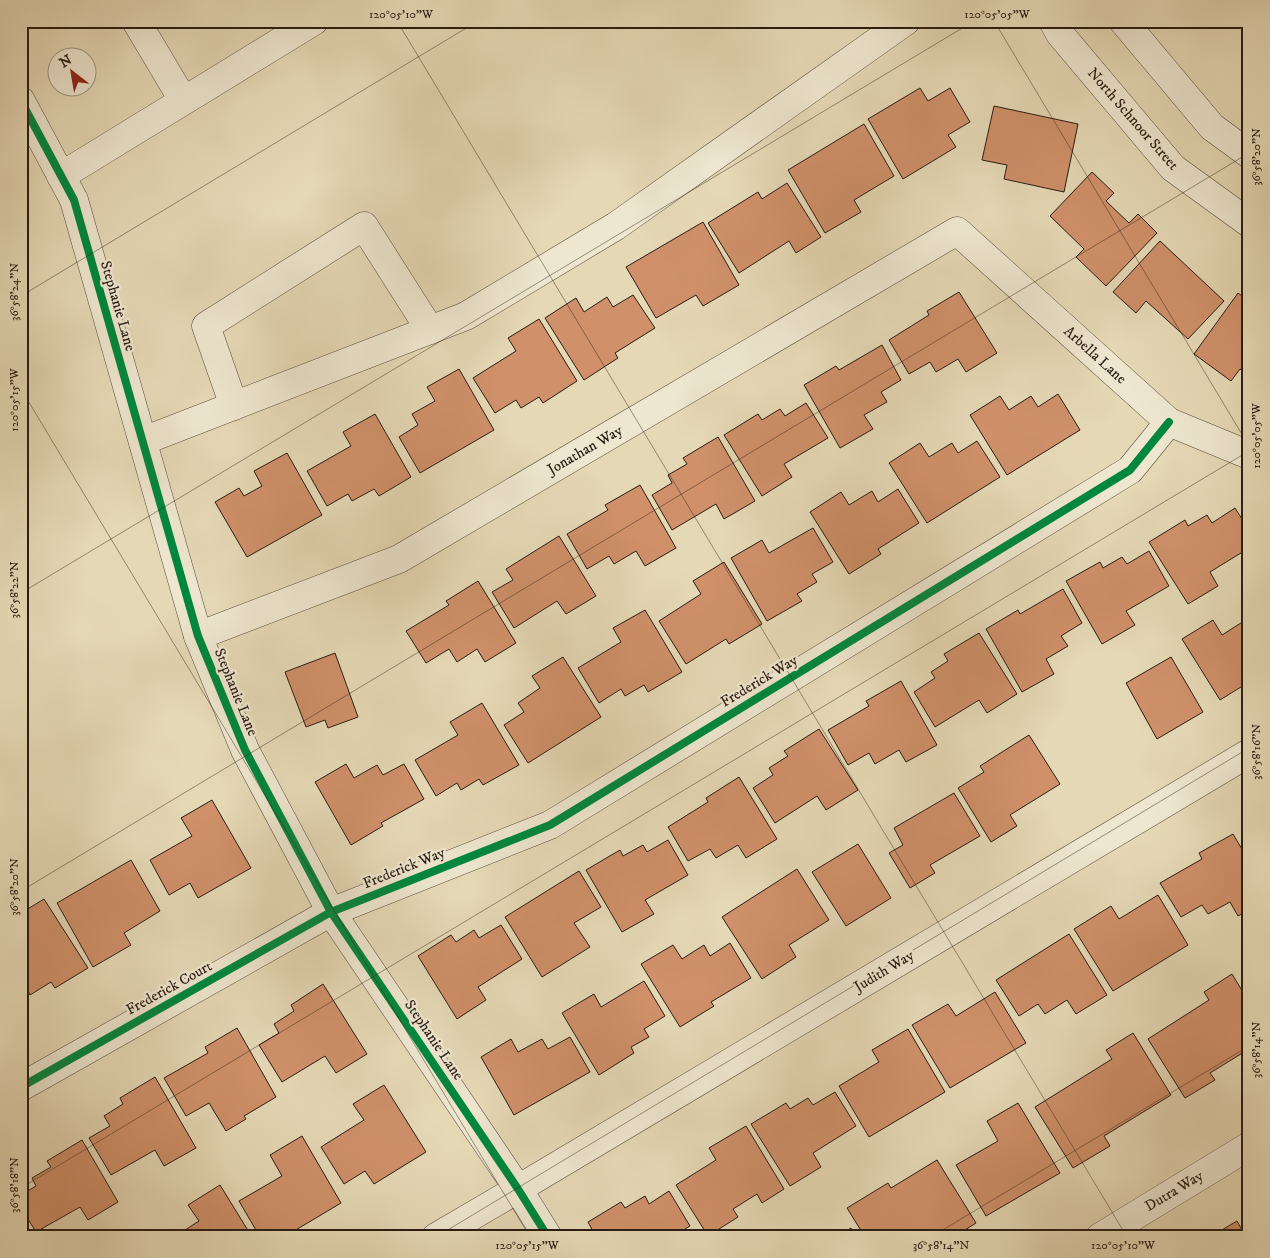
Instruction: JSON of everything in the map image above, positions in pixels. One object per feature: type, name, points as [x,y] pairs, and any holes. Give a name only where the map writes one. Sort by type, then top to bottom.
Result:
[{"type":"street","points":[[136,21],[183,100]]},
{"type":"street","points":[[61,176],[314,21]]},
{"type":"street","points":[[143,441],[466,316],[616,226],[906,21]]},
{"type":"street","name":"North Schnoor Street","points":[[1053,21],[1060,34],[1173,168],[1249,223]]},
{"type":"street","points":[[1123,21],[1212,126],[1249,154]]},
{"type":"street","name":"Stephanie Lane","points":[[21,101],[74,200],[198,636],[245,750],[331,912],[518,1189],[548,1237]]},
{"type":"street","points":[[234,406],[206,326],[364,226],[430,330]]},
{"type":"street","name":"Arbella Lane","points":[[957,231],[1169,422],[1249,455]]},
{"type":"street","name":"Jonathan Way","points":[[198,636],[399,559],[957,231]]},
{"type":"street","name":"Frederick Way","points":[[331,912],[550,825],[1130,470],[1169,422]]},
{"type":"street","name":"Judith Way","points":[[436,1237],[1249,753]]},
{"type":"street","name":"Frederick Court","points":[[21,1087],[331,912]]},
{"type":"street","name":"Dutra Way","points":[[1100,1237],[1249,1146]]},
{"type":"building","points":[[920,88],[928,101],[950,88],[970,122],[948,135],[956,147],[903,179],[868,119]]},
{"type":"building","points":[[994,106],[1078,124],[1064,192],[1004,179],[1007,165],[982,160]]},
{"type":"building","points":[[864,124],[894,176],[854,200],[861,212],[825,233],[788,170]]},
{"type":"building","points":[[1092,172],[1114,193],[1106,201],[1129,223],[1138,214],[1157,233],[1106,286],[1076,257],[1084,249],[1050,216]]},
{"type":"building","points":[[787,183],[821,237],[796,253],[789,241],[739,273],[708,223],[758,192],[762,199]]},
{"type":"building","points":[[703,222],[739,285],[703,306],[696,295],[656,318],[626,267]]},
{"type":"building","points":[[1160,241],[1224,301],[1188,339],[1146,301],[1136,313],[1113,292]]},
{"type":"building","points":[[959,292],[997,353],[966,372],[958,359],[936,372],[930,362],[909,374],[889,340],[929,315],[927,311]]},
{"type":"building","points":[[1238,293],[1249,301],[1249,375],[1240,369],[1231,381],[1194,354]]},
{"type":"building","points":[[633,295],[655,328],[615,353],[618,358],[584,380],[545,318],[576,298],[584,312],[607,297],[613,307]]},
{"type":"building","points":[[539,319],[577,381],[543,403],[539,397],[521,408],[516,400],[495,413],[473,378],[516,351],[508,338]]},
{"type":"building","points":[[882,345],[901,380],[881,392],[887,402],[864,415],[873,429],[840,448],[804,385],[836,366],[839,370]]},
{"type":"building","points":[[459,369],[494,430],[420,473],[399,437],[418,425],[412,414],[435,401],[427,387]]},
{"type":"building","points":[[1058,394],[1080,430],[1007,475],[970,415],[1000,396],[1009,410],[1031,396],[1038,407]]},
{"type":"building","points":[[806,403],[828,438],[784,464],[792,477],[762,496],[724,435],[758,414],[762,420],[780,409],[785,416]]},
{"type":"building","points":[[375,414],[411,477],[379,496],[374,489],[352,501],[348,494],[327,506],[307,471],[351,446],[343,432]]},
{"type":"building","points":[[718,437],[755,501],[724,519],[716,504],[672,530],[652,495],[672,483],[668,475],[687,464],[683,458]]},
{"type":"building","points":[[977,441],[1000,477],[927,523],[889,463],[920,443],[929,457],[952,443],[958,453]]},
{"type":"building","points":[[287,453],[322,515],[247,557],[215,502],[239,488],[244,496],[262,486],[254,471]]},
{"type":"building","points":[[640,485],[676,548],[645,566],[636,551],[614,564],[609,556],[587,569],[567,534],[608,510],[605,505]]},
{"type":"building","points":[[898,489],[919,523],[878,549],[881,554],[849,574],[810,512],[841,492],[849,505],[872,491],[878,502]]},
{"type":"building","points":[[1235,508],[1249,530],[1249,548],[1210,572],[1218,586],[1188,604],[1149,542],[1185,520],[1188,526],[1207,515],[1212,523]]},
{"type":"building","points":[[813,528],[833,562],[812,574],[817,582],[797,594],[802,601],[767,621],[731,558],[762,540],[769,553]]},
{"type":"building","points":[[559,536],[596,596],[566,614],[557,601],[514,628],[492,592],[513,580],[506,569]]},
{"type":"building","points":[[1149,551],[1169,586],[1126,611],[1135,625],[1102,644],[1066,581],[1100,562],[1103,568],[1122,557],[1127,564]]},
{"type":"building","points":[[724,562],[762,624],[729,644],[726,639],[686,664],[659,621],[701,594],[693,581]]},
{"type":"building","points":[[478,581],[516,643],[485,662],[477,649],[457,662],[449,649],[426,663],[406,631],[449,605],[446,601]]},
{"type":"building","points":[[1063,589],[1082,623],[1061,636],[1068,646],[1046,659],[1054,674],[1022,692],[986,629],[1018,610],[1020,614]]},
{"type":"building","points":[[645,610],[682,672],[648,692],[644,685],[625,696],[621,689],[599,703],[578,668],[621,642],[613,628]]},
{"type":"building","points":[[1213,620],[1222,635],[1244,621],[1249,628],[1249,682],[1220,700],[1182,639]]},
{"type":"building","points":[[979,633],[1017,694],[987,713],[979,700],[935,727],[914,692],[935,678],[931,672],[948,661],[944,654]]},
{"type":"building","points":[[335,653],[358,717],[328,728],[325,720],[306,727],[285,672]]},
{"type":"building","points":[[563,657],[601,717],[528,763],[504,725],[524,712],[518,703],[540,688],[532,676]]},
{"type":"building","points":[[1171,657],[1203,712],[1157,739],[1126,683]]},
{"type":"building","points":[[901,681],[937,745],[906,762],[899,750],[875,764],[869,753],[848,765],[828,730],[869,706],[866,701]]},
{"type":"building","points":[[482,703],[519,765],[483,785],[479,779],[461,790],[457,783],[436,796],[415,760],[458,735],[450,722]]},
{"type":"building","points":[[819,729],[858,790],[826,810],[817,796],[775,823],[753,788],[773,775],[769,768],[788,756],[784,751]]},
{"type":"building","points":[[1029,735],[1060,784],[1010,815],[1017,826],[991,842],[958,788],[984,772],[980,766]]},
{"type":"building","points":[[346,764],[354,778],[377,765],[383,775],[404,764],[424,799],[381,823],[383,826],[351,845],[315,782]]},
{"type":"building","points":[[739,777],[777,839],[746,858],[738,845],[716,858],[710,849],[688,861],[668,827],[708,802],[706,798]]},
{"type":"building","points":[[954,793],[980,836],[930,865],[935,873],[910,888],[889,853],[903,845],[894,828]]},
{"type":"building","points":[[212,800],[251,868],[198,898],[190,883],[169,895],[150,860],[192,836],[181,818]]},
{"type":"building","points":[[1233,834],[1249,861],[1249,910],[1238,916],[1230,902],[1208,914],[1202,905],[1181,917],[1160,883],[1202,859],[1199,853]]},
{"type":"building","points":[[668,840],[688,875],[645,900],[654,914],[622,932],[586,870],[620,850],[623,856],[643,845],[647,852]]},
{"type":"building","points":[[858,844],[891,898],[846,926],[812,872]]},
{"type":"building","points":[[131,860],[160,911],[124,933],[131,945],[93,967],[57,903]]},
{"type":"building","points":[[797,869],[829,920],[789,945],[796,957],[762,979],[722,917]]},
{"type":"building","points":[[579,871],[601,907],[574,923],[590,947],[542,977],[505,917]]},
{"type":"building","points":[[1158,895],[1188,945],[1113,991],[1074,929],[1111,906],[1119,919]]},
{"type":"building","points":[[44,899],[88,968],[55,988],[51,982],[30,995],[25,985],[21,988],[21,937],[23,935],[21,932],[21,913]]},
{"type":"building","points":[[501,925],[522,959],[478,987],[486,1000],[457,1019],[418,956],[451,935],[456,942],[474,930],[479,938]]},
{"type":"building","points":[[1069,934],[1107,995],[1076,1014],[1067,1000],[1045,1014],[1038,1004],[1019,1016],[996,980]]},
{"type":"building","points":[[730,943],[751,978],[711,1002],[714,1006],[680,1027],[641,964],[673,945],[682,959],[704,945],[710,956]]},
{"type":"building","points":[[1232,974],[1249,1002],[1249,1049],[1210,1073],[1215,1080],[1185,1098],[1148,1039],[1209,1000],[1204,992]]},
{"type":"building","points":[[644,981],[665,1016],[644,1029],[649,1037],[631,1047],[634,1053],[599,1075],[562,1013],[594,994],[601,1007]]},
{"type":"building","points":[[323,984],[367,1054],[336,1073],[325,1056],[282,1082],[259,1045],[279,1033],[274,1024],[294,1011],[291,1005]]},
{"type":"building","points":[[995,992],[1026,1043],[950,1088],[912,1025],[948,1004],[956,1016]]},
{"type":"building","points":[[237,1028],[276,1097],[244,1116],[246,1119],[226,1131],[209,1103],[186,1116],[164,1078],[208,1053],[205,1047]]},
{"type":"building","points":[[908,1029],[945,1092],[869,1137],[839,1086],[879,1062],[872,1050]]},
{"type":"building","points":[[1133,1033],[1171,1095],[1104,1136],[1110,1146],[1073,1168],[1035,1107],[1112,1059],[1106,1050]]},
{"type":"building","points":[[570,1037],[590,1072],[514,1115],[481,1057],[511,1039],[518,1052],[542,1039],[548,1049]]},
{"type":"building","points":[[155,1077],[196,1148],[164,1166],[155,1150],[111,1175],[89,1138],[110,1126],[104,1116],[123,1104],[120,1098]]},
{"type":"building","points":[[384,1085],[426,1152],[374,1184],[365,1171],[344,1184],[321,1147],[364,1120],[353,1104]]},
{"type":"building","points":[[835,1092],[856,1126],[813,1153],[821,1167],[790,1186],[751,1124],[786,1103],[790,1109],[808,1098],[813,1105]]},
{"type":"building","points":[[1018,1103],[1060,1173],[986,1216],[956,1165],[998,1141],[987,1121]]},
{"type":"building","points":[[746,1126],[784,1189],[762,1203],[757,1194],[733,1209],[738,1217],[708,1236],[676,1185],[716,1160],[709,1148]]},
{"type":"building","points":[[302,1136],[341,1203],[284,1237],[260,1237],[239,1201],[282,1176],[270,1155]]},
{"type":"building","points":[[82,1140],[118,1202],[88,1220],[80,1207],[36,1232],[21,1208],[21,1195],[36,1186],[32,1178],[51,1167],[47,1161]]},
{"type":"building","points":[[937,1160],[976,1223],[954,1237],[944,1237],[941,1232],[934,1237],[865,1237],[847,1208],[888,1183],[891,1188]]},
{"type":"building","points":[[220,1185],[252,1237],[174,1237],[199,1221],[188,1205]]},
{"type":"building","points":[[669,1191],[690,1226],[672,1237],[596,1237],[588,1222],[621,1202],[625,1208],[645,1196],[649,1204]]},
{"type":"building","points":[[1237,1221],[1246,1237],[1210,1237]]},
{"type":"building","points":[[851,1228],[856,1237],[836,1237]]},
{"type":"cycle path","points":[[21,101],[74,200],[198,636],[245,750],[331,912],[518,1189],[548,1237]]},
{"type":"cycle path","points":[[21,1087],[331,912],[550,825],[1130,470],[1169,422]]}]
